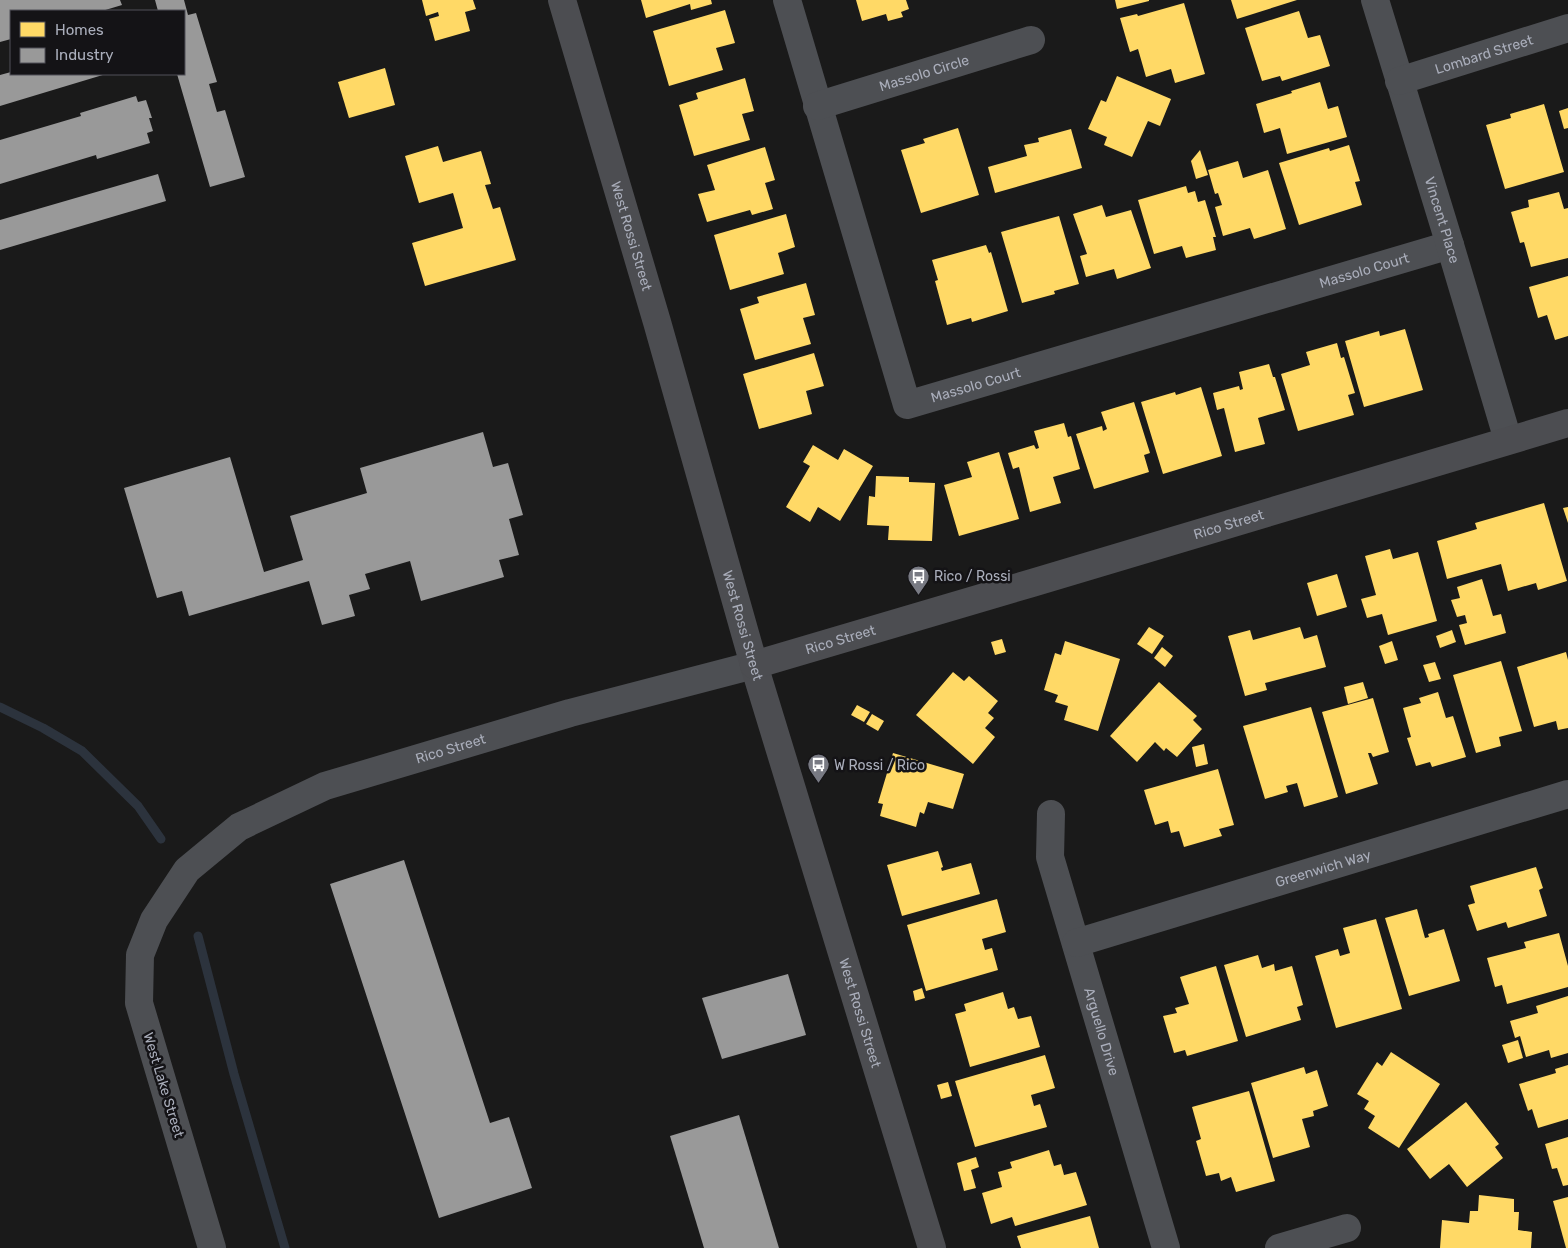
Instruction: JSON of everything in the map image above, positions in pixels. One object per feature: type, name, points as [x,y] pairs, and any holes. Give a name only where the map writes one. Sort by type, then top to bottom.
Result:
[{"type":"main road","name":"West Rossi Street","points":[[562,0],[660,331],[754,665],[932,1248]]},
{"type":"main road","name":"Rico Street","points":[[754,665],[1032,584],[1568,423]]},
{"type":"street","name":"Massolo Court","points":[[787,0],[907,406],[1450,245]]},
{"type":"street","name":"Vincent Place","points":[[1375,0],[1508,440]]},
{"type":"street","name":"Lombard Street","points":[[1399,81],[1568,28]]},
{"type":"street","name":"Massolo Circle","points":[[817,106],[1031,40]]},
{"type":"street","name":"Rico Street","points":[[154,920],[187,870],[240,827],[324,786],[570,713],[754,665]]},
{"type":"street","name":"Greenwich Way","points":[[1076,943],[1568,794]]},
{"type":"street","name":"Arguello Drive","points":[[1051,814],[1050,857],[1166,1248]]},
{"type":"street","name":"West Lake Street","points":[[154,920],[140,955],[139,1003],[212,1248]]},
{"type":"street","points":[[1279,1248],[1347,1228]]},
{"type":"building: Homes","points":[[422,0],[473,0],[476,9],[465,12],[470,31],[435,41],[429,19],[439,16],[438,12],[426,16]]},
{"type":"building: Homes","points":[[641,0],[711,0],[712,4],[691,10],[690,4],[646,18]]},
{"type":"building: Homes","points":[[856,0],[906,0],[909,9],[901,12],[903,17],[888,21],[886,14],[862,21]]},
{"type":"building: Homes","points":[[1115,0],[1149,0],[1149,1],[1117,9]]},
{"type":"building: Homes","points":[[1231,0],[1297,0],[1237,19]]},
{"type":"building: Homes","points":[[1184,3],[1205,74],[1175,83],[1171,69],[1146,77],[1138,49],[1130,52],[1120,18],[1137,14],[1138,16]]},
{"type":"building: Homes","points":[[725,10],[735,43],[716,48],[723,70],[669,86],[653,31]]},
{"type":"building: Homes","points":[[1299,11],[1308,38],[1320,35],[1330,66],[1282,81],[1280,76],[1262,81],[1245,28]]},
{"type":"building: Homes","points":[[385,68],[395,105],[349,118],[338,82]]},
{"type":"building: Homes","points":[[1117,76],[1171,99],[1160,126],[1148,121],[1132,157],[1104,145],[1107,137],[1088,129],[1101,100],[1106,102]]},
{"type":"building: Homes","points":[[745,78],[754,111],[742,114],[750,140],[694,156],[679,105],[698,99],[696,93]]},
{"type":"building: Homes","points":[[1320,82],[1328,109],[1338,106],[1347,137],[1287,154],[1280,128],[1264,133],[1256,104]]},
{"type":"building: Homes","points":[[1544,104],[1564,172],[1505,189],[1486,125],[1511,118],[1510,114]]},
{"type":"building: Homes","points":[[1568,108],[1568,128],[1564,129],[1559,111]]},
{"type":"building: Homes","points":[[958,128],[979,195],[921,213],[901,150],[925,143],[923,139]]},
{"type":"building: Homes","points":[[1071,129],[1082,168],[995,193],[988,167],[1027,156],[1024,145],[1039,142],[1038,138]]},
{"type":"building: Homes","points":[[1349,145],[1360,181],[1355,182],[1362,205],[1299,225],[1279,163],[1329,148],[1330,151]]},
{"type":"building: Homes","points":[[438,146],[443,162],[481,151],[491,184],[485,185],[493,209],[500,207],[516,260],[425,286],[412,243],[463,228],[453,193],[419,203],[405,156]]},
{"type":"building: Homes","points":[[765,147],[775,180],[765,183],[773,209],[752,215],[750,210],[707,222],[698,194],[715,190],[707,165]]},
{"type":"building: Homes","points":[[1200,150],[1208,175],[1196,179],[1191,161]]},
{"type":"building: Homes","points":[[1238,161],[1243,178],[1268,170],[1286,229],[1254,239],[1250,228],[1223,236],[1215,207],[1222,205],[1218,193],[1215,194],[1208,170]]},
{"type":"building: Homes","points":[[1186,186],[1188,193],[1195,191],[1198,202],[1205,200],[1216,237],[1213,237],[1216,250],[1186,258],[1182,246],[1154,254],[1138,200]]},
{"type":"building: Homes","points":[[1559,192],[1564,209],[1568,208],[1568,258],[1531,267],[1524,242],[1520,243],[1511,212],[1529,207],[1528,200]]},
{"type":"building: Homes","points":[[1102,205],[1106,217],[1131,210],[1151,268],[1117,279],[1114,269],[1086,277],[1080,256],[1087,254],[1073,214]]},
{"type":"building: Homes","points":[[786,214],[795,247],[778,253],[784,274],[730,290],[714,235]]},
{"type":"building: Homes","points":[[1059,216],[1079,284],[1054,291],[1055,294],[1022,303],[1001,232]]},
{"type":"building: Homes","points":[[986,245],[989,253],[991,252],[1008,311],[972,322],[971,318],[947,325],[935,281],[938,280],[932,260]]},
{"type":"building: Homes","points":[[1568,276],[1568,336],[1555,340],[1547,315],[1538,318],[1529,287]]},
{"type":"building: Homes","points":[[806,283],[815,315],[803,318],[811,344],[755,360],[740,309],[759,303],[757,297]]},
{"type":"building: Homes","points":[[1405,329],[1423,390],[1364,407],[1345,341],[1379,331],[1380,336]]},
{"type":"building: Homes","points":[[1337,343],[1341,358],[1344,357],[1355,393],[1348,395],[1354,415],[1298,431],[1281,374],[1310,365],[1306,352]]},
{"type":"building: Homes","points":[[814,353],[824,386],[806,391],[812,414],[759,429],[743,374]]},
{"type":"building: Homes","points":[[1269,364],[1285,410],[1258,418],[1265,444],[1235,452],[1224,408],[1217,410],[1213,393],[1239,386],[1240,390],[1243,389],[1239,372]]},
{"type":"building: Homes","points":[[1201,387],[1222,456],[1163,474],[1141,402],[1175,392],[1176,395]]},
{"type":"building: Homes","points":[[1134,402],[1150,453],[1144,455],[1149,472],[1094,489],[1076,434],[1102,426],[1103,431],[1107,429],[1101,412]]},
{"type":"building: Homes","points":[[1064,423],[1068,437],[1071,436],[1080,469],[1053,477],[1061,503],[1030,512],[1019,467],[1013,469],[1008,453],[1034,445],[1036,449],[1039,448],[1034,431]]},
{"type":"building: Homes","points":[[813,445],[838,460],[844,449],[873,466],[840,521],[818,507],[810,522],[786,507],[810,466],[803,462]]},
{"type":"building: Homes","points":[[999,452],[1019,519],[959,536],[944,485],[972,477],[967,462]]},
{"type":"building: Homes","points":[[876,476],[909,477],[909,482],[935,483],[932,541],[888,540],[889,526],[867,525],[869,496],[875,497]]},
{"type":"building: Homes","points":[[1544,503],[1567,581],[1538,590],[1536,583],[1508,591],[1501,564],[1447,579],[1437,541],[1477,529],[1475,523]]},
{"type":"building: Homes","points":[[1568,507],[1568,523],[1563,508]]},
{"type":"building: Homes","points":[[1390,549],[1393,559],[1418,552],[1437,621],[1388,635],[1382,614],[1367,618],[1361,599],[1376,595],[1365,556]]},
{"type":"building: Homes","points":[[1337,574],[1347,607],[1317,616],[1307,583]]},
{"type":"building: Homes","points":[[1482,579],[1493,616],[1501,614],[1506,633],[1465,645],[1459,625],[1467,623],[1465,615],[1457,617],[1451,600],[1460,598],[1457,587]]},
{"type":"building: Homes","points":[[1149,627],[1164,636],[1152,654],[1137,644]]},
{"type":"building: Homes","points":[[1300,627],[1304,639],[1317,635],[1326,667],[1265,683],[1267,690],[1245,696],[1228,636],[1250,630],[1253,640]]},
{"type":"building: Homes","points":[[1452,630],[1456,642],[1440,648],[1436,636]]},
{"type":"building: Homes","points":[[1002,639],[1006,652],[995,655],[991,642]]},
{"type":"building: Homes","points":[[1065,641],[1120,659],[1098,731],[1064,720],[1068,706],[1055,702],[1058,695],[1044,690],[1055,653],[1061,655]]},
{"type":"building: Homes","points":[[1392,641],[1398,660],[1385,664],[1379,646]]},
{"type":"building: Homes","points":[[1162,647],[1173,656],[1165,667],[1154,658]]},
{"type":"building: Homes","points":[[1566,652],[1568,660],[1568,728],[1558,730],[1556,721],[1534,727],[1517,667]]},
{"type":"building: Homes","points":[[1501,661],[1522,731],[1499,737],[1501,746],[1476,753],[1453,675]]},
{"type":"building: Homes","points":[[1435,662],[1441,679],[1429,682],[1423,665]]},
{"type":"building: Homes","points":[[953,672],[964,681],[969,676],[998,701],[988,713],[994,718],[985,728],[995,737],[973,764],[916,715]]},
{"type":"building: Homes","points":[[1159,682],[1197,716],[1193,720],[1202,729],[1177,757],[1166,748],[1164,751],[1155,742],[1137,762],[1110,736]]},
{"type":"building: Homes","points":[[1363,682],[1368,698],[1348,704],[1344,687]]},
{"type":"building: Homes","points":[[1438,692],[1446,718],[1453,716],[1466,757],[1432,767],[1430,762],[1416,766],[1407,738],[1411,737],[1403,708],[1421,703],[1419,698]]},
{"type":"building: Homes","points":[[1373,698],[1389,752],[1373,757],[1371,753],[1368,753],[1378,784],[1346,794],[1322,712]]},
{"type":"building: Homes","points":[[857,705],[870,712],[864,722],[851,715]]},
{"type":"building: Homes","points":[[1311,707],[1338,797],[1304,807],[1297,783],[1286,786],[1288,792],[1265,799],[1243,726]]},
{"type":"building: Homes","points":[[872,714],[884,721],[878,731],[866,724]]},
{"type":"building: Homes","points":[[1204,744],[1208,764],[1196,767],[1192,747]]},
{"type":"building: Homes","points":[[893,753],[964,774],[953,809],[928,802],[924,814],[920,812],[916,827],[880,816],[883,804],[878,803]]},
{"type":"building: Homes","points":[[1218,769],[1234,825],[1219,829],[1222,836],[1184,847],[1179,831],[1171,833],[1168,821],[1155,825],[1144,790]]},
{"type":"building: Homes","points":[[938,851],[943,867],[941,868],[942,871],[971,863],[980,894],[902,916],[887,865]]},
{"type":"building: Homes","points":[[1536,867],[1543,888],[1539,890],[1547,916],[1508,928],[1506,922],[1477,931],[1468,905],[1475,903],[1470,886]]},
{"type":"building: Homes","points":[[997,899],[1006,932],[982,939],[985,950],[992,948],[998,970],[926,991],[907,925]]},
{"type":"building: Homes","points":[[1417,909],[1425,938],[1429,937],[1428,934],[1444,929],[1460,981],[1409,996],[1385,918]]},
{"type":"building: Homes","points":[[1376,919],[1402,1009],[1336,1028],[1315,956],[1338,949],[1340,956],[1350,953],[1343,928]]},
{"type":"building: Homes","points":[[1559,933],[1568,966],[1568,987],[1507,1004],[1502,985],[1495,987],[1487,958],[1526,948],[1524,942]]},
{"type":"building: Homes","points":[[1258,955],[1262,968],[1274,964],[1275,971],[1292,966],[1303,1005],[1297,1007],[1301,1020],[1246,1037],[1224,965]]},
{"type":"building: Homes","points":[[1216,966],[1238,1041],[1187,1056],[1185,1050],[1174,1053],[1163,1016],[1177,1013],[1175,1008],[1189,1004],[1180,977]]},
{"type":"building: Homes","points":[[922,988],[925,998],[915,1001],[913,991]]},
{"type":"building: Homes","points":[[1003,992],[1008,1009],[1014,1007],[1018,1019],[1031,1016],[1040,1047],[970,1067],[955,1014],[966,1011],[964,1004]]},
{"type":"building: Homes","points":[[1568,996],[1568,1053],[1551,1058],[1549,1050],[1526,1057],[1520,1036],[1515,1038],[1510,1021],[1538,1013],[1536,1006]]},
{"type":"building: Homes","points":[[1518,1040],[1523,1058],[1508,1063],[1502,1045]]},
{"type":"building: Homes","points":[[1391,1052],[1440,1084],[1399,1148],[1368,1128],[1375,1116],[1364,1109],[1369,1101],[1357,1094],[1377,1062],[1382,1066]]},
{"type":"building: Homes","points":[[1045,1055],[1055,1088],[1031,1095],[1034,1106],[1040,1104],[1047,1127],[975,1147],[955,1081]]},
{"type":"building: Homes","points":[[1568,1065],[1568,1119],[1538,1128],[1532,1109],[1528,1111],[1519,1084],[1556,1073],[1555,1069]]},
{"type":"building: Homes","points":[[1304,1067],[1306,1074],[1317,1070],[1328,1106],[1313,1111],[1314,1116],[1302,1119],[1310,1147],[1273,1158],[1251,1083]]},
{"type":"building: Homes","points":[[948,1082],[952,1096],[941,1099],[937,1085]]},
{"type":"building: Homes","points":[[1249,1091],[1275,1181],[1236,1192],[1231,1177],[1221,1181],[1219,1173],[1206,1176],[1196,1141],[1201,1139],[1192,1107]]},
{"type":"building: Homes","points":[[1466,1102],[1499,1144],[1495,1147],[1503,1158],[1467,1187],[1449,1164],[1430,1179],[1407,1149]]},
{"type":"building: Homes","points":[[1568,1137],[1568,1185],[1563,1186],[1557,1168],[1552,1169],[1545,1144]]},
{"type":"building: Homes","points":[[1049,1150],[1054,1166],[1061,1164],[1064,1175],[1076,1172],[1087,1205],[1015,1226],[1012,1217],[991,1224],[982,1193],[1002,1187],[998,1172],[1012,1168],[1010,1162]]},
{"type":"building: Homes","points":[[976,1157],[979,1167],[971,1170],[976,1188],[964,1191],[957,1163]]},
{"type":"building: Homes","points":[[1479,1195],[1514,1199],[1514,1212],[1519,1212],[1518,1230],[1532,1232],[1531,1248],[1440,1248],[1442,1220],[1469,1223],[1470,1211],[1478,1211]]},
{"type":"building: Homes","points":[[1568,1197],[1568,1248],[1566,1248],[1553,1201]]},
{"type":"building: Homes","points":[[1090,1216],[1099,1248],[1021,1248],[1017,1236]]},
{"type":"building: Industry","points":[[0,0],[120,0],[122,5],[105,10],[10,10],[10,39],[0,42]]},
{"type":"building: Industry","points":[[155,0],[184,0],[188,15],[196,13],[217,82],[209,84],[217,112],[225,110],[245,177],[210,187],[177,75],[185,75],[185,10],[158,10]]},
{"type":"building: Industry","points":[[10,72],[10,75],[103,75],[0,106],[0,75]]},
{"type":"building: Industry","points":[[136,96],[138,102],[146,100],[152,118],[149,118],[153,131],[147,133],[150,143],[97,159],[96,155],[0,184],[0,140],[81,116],[80,113]]},
{"type":"building: Industry","points":[[158,174],[166,201],[0,250],[0,220]]},
{"type":"building: Industry","points":[[483,432],[493,467],[508,463],[523,515],[509,519],[519,555],[499,560],[504,577],[421,601],[410,561],[365,574],[370,589],[349,595],[355,616],[322,625],[309,581],[189,616],[182,591],[157,598],[124,488],[230,457],[264,572],[303,560],[290,516],[367,493],[360,468]]},
{"type":"building: Industry","points":[[404,860],[490,1123],[509,1117],[532,1188],[439,1218],[330,884]]},
{"type":"building: Industry","points":[[788,974],[806,1035],[722,1059],[702,998]]},
{"type":"building: Industry","points":[[739,1115],[779,1248],[704,1248],[670,1136]]},
{"type":"waterway","points":[[0,707],[43,728],[82,751],[138,806],[161,839]]},
{"type":"waterway","points":[[198,936],[234,1074],[285,1248]]},
{"type":"place","name":"Rico / Rossi","points":[[918,595]]},
{"type":"place","name":"W Rossi / Rico","points":[[818,784]]}]
